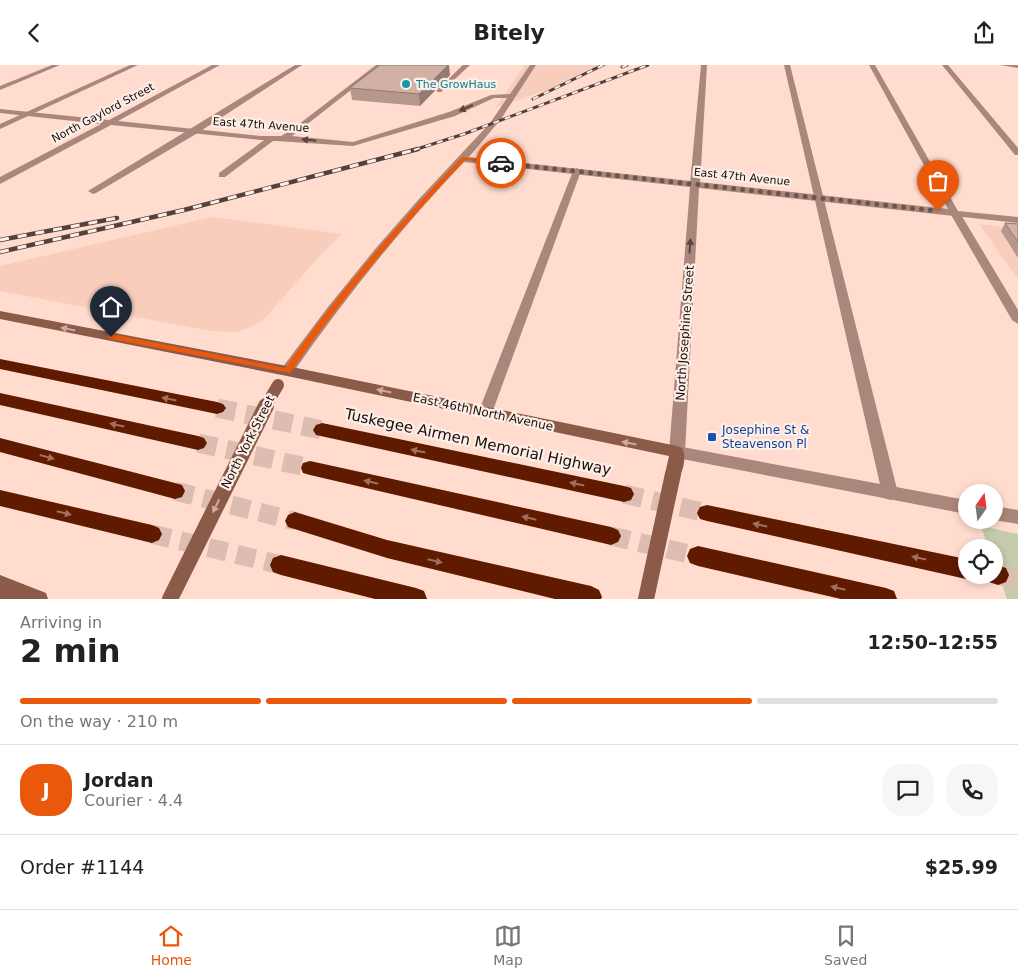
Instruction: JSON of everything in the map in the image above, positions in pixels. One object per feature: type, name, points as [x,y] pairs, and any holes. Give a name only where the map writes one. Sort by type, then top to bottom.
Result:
[{"type":"highway","points":[[0,364],[217,408]]},
{"type":"highway","points":[[0,399],[198,443]]},
{"type":"highway","name":"Tuskegee Airmen Memorial Highway","points":[[322,431],[624,495]]},
{"type":"highway","points":[[0,445],[175,491]]},
{"type":"highway","points":[[310,468],[611,536]]},
{"type":"highway","points":[[0,497],[152,534]]},
{"type":"highway","points":[[707,513],[958,567]]},
{"type":"highway","points":[[295,521],[387,549],[591,597]]},
{"type":"highway","points":[[698,556],[886,599]]},
{"type":"highway","points":[[281,565],[416,599]]},
{"type":"main road","name":"East 46th North Avenue","points":[[0,315],[287,371],[676,452]]},
{"type":"main road","name":"North York Street","points":[[170,599],[266,405],[287,371]]},
{"type":"main road","name":"North Josephine Street","points":[[646,599],[676,452]]},
{"type":"main road","points":[[2,589],[39,599]]},
{"type":"street","points":[[0,88],[57,65]]},
{"type":"street","points":[[0,127],[136,65]]},
{"type":"street","name":"North Gaylord Street","points":[[0,181],[217,65]]},
{"type":"street","points":[[93,191],[193,132],[299,65]]},
{"type":"street","points":[[282,138],[293,133],[380,65]]},
{"type":"street","points":[[439,91],[467,65]]},
{"type":"street","name":"North York Street","points":[[287,371],[327,315],[373,258],[413,211],[464,159],[494,123],[533,65]]},
{"type":"street","name":"North Josephine Street","points":[[676,452],[704,65]]},
{"type":"street","points":[[787,65],[890,493]]},
{"type":"street","points":[[872,65],[955,213],[1018,320]]},
{"type":"street","points":[[945,65],[1018,153]]},
{"type":"street","points":[[1002,65],[1017,67]]},
{"type":"street","name":"East 47th Avenue","points":[[0,111],[193,132],[341,144],[357,143],[446,115],[493,96],[512,96]]},
{"type":"street","points":[[222,175],[273,138]]},
{"type":"street","name":"East 47th Avenue","points":[[464,159],[1018,220]]},
{"type":"street","points":[[485,413],[577,171]]},
{"type":"street","name":"East 46th North Avenue","points":[[676,452],[958,506]]},
{"type":"street","points":[[1003,514],[1018,517]]},
{"type":"shaded area","points":[[525,65],[610,65],[570,82],[495,108]]},
{"type":"shaded area","points":[[212,217],[342,234],[317,259],[265,318],[251,327],[236,332],[211,331],[0,291],[0,266]]},
{"type":"shaded area","points":[[979,224],[1018,229],[1018,279]]},
{"type":"green space","points":[[982,529],[995,529],[1018,534],[1018,599],[1007,599],[1002,584],[1003,539],[985,539]]},
{"type":"building","points":[[380,65],[448,65],[419,94],[350,88]]},
{"type":"building","points":[[1005,223],[1018,224],[1018,242]]},
{"type":"tunnel","points":[[217,408],[322,430]]},
{"type":"tunnel","points":[[198,443],[310,468]]},
{"type":"tunnel","points":[[175,491],[295,521]]},
{"type":"tunnel","points":[[624,494],[707,513]]},
{"type":"tunnel","points":[[152,534],[281,565]]},
{"type":"tunnel","points":[[611,536],[698,556]]},
{"type":"tunnel","points":[[1003,576],[1018,580]]},
{"type":"railway","points":[[533,99],[603,65]]},
{"type":"railway","points":[[622,67],[627,65]]},
{"type":"railway","points":[[414,150],[464,134],[648,65]]},
{"type":"railway","points":[[0,252],[184,210],[418,149]]},
{"type":"railway","points":[[0,240],[117,218]]},
{"type":"way so far","points":[[501,163],[938,211]]},
{"type":"place","name":"The GrowHaus","points":[[406,84]]},
{"type":"place","name":"Josephine St & Steavenson Pl","points":[[712,437]]},
{"type":"route","points":[[111,337],[287,371],[327,315],[434,187],[464,159],[501,163]]}]
